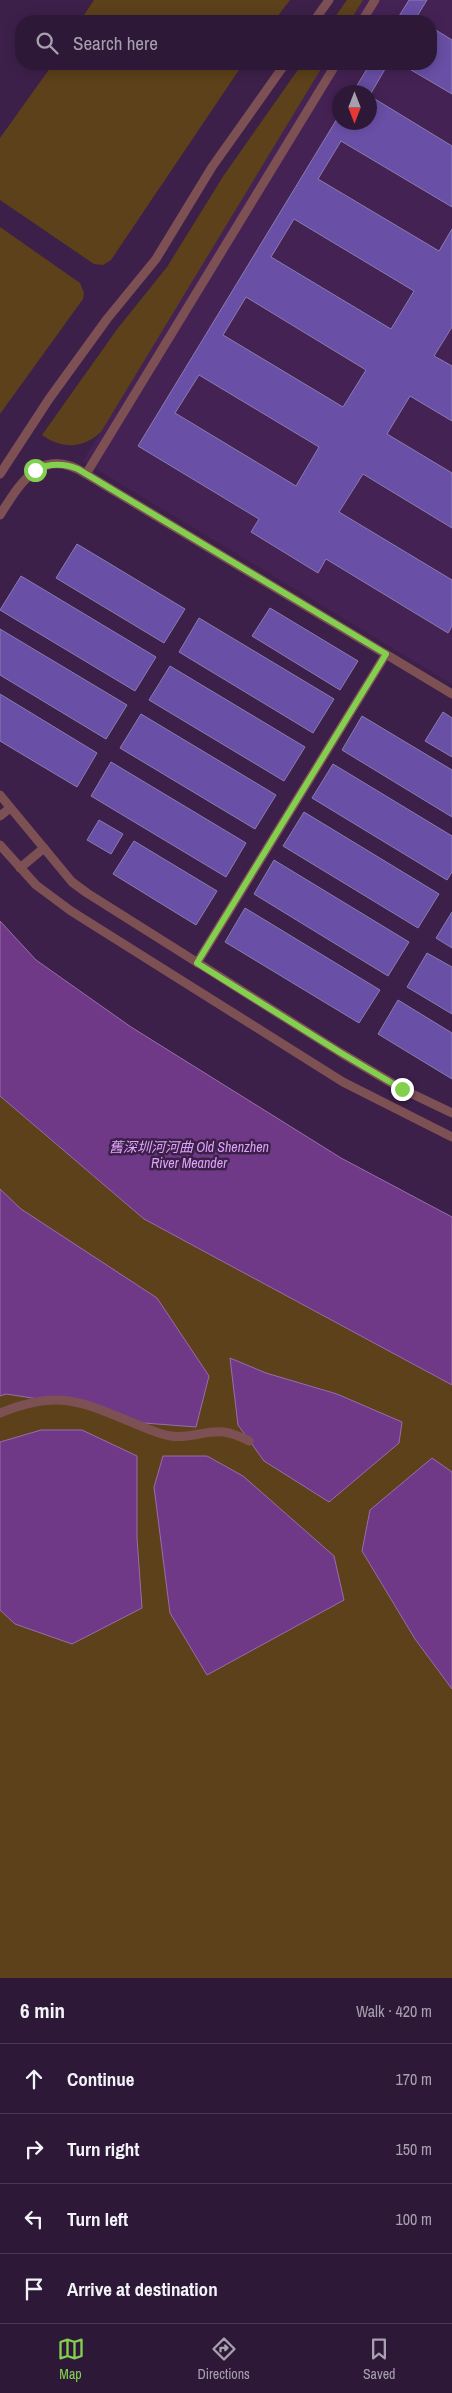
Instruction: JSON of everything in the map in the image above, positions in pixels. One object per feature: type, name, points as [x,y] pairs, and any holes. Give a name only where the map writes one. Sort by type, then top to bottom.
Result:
[{"type":"lane","points":[[318,15],[329,0]]},
{"type":"lane","points":[[366,15],[375,0]]},
{"type":"lane","points":[[0,474],[49,399],[102,326],[156,259],[212,167],[281,70]]},
{"type":"lane","points":[[86,474],[332,70]]},
{"type":"lane","points":[[0,515],[21,482],[35,470],[52,464],[61,464],[78,469],[452,694]]},
{"type":"lane","points":[[197,963],[386,654]]},
{"type":"lane","points":[[0,795],[79,888],[366,1068],[452,1113]]},
{"type":"lane","points":[[0,816],[10,808]]},
{"type":"lane","points":[[0,844],[20,868],[50,896],[71,911],[343,1082],[452,1137]]},
{"type":"lane","points":[[20,868],[44,848]]},
{"type":"lane","points":[[0,1413],[31,1402],[46,1399],[65,1400],[88,1404],[156,1432],[172,1436],[223,1432],[249,1441]]},
{"type":"shaded area","points":[[94,0],[290,0],[279,15],[84,15]]},
{"type":"shaded area","points":[[347,0],[363,0],[354,15],[336,15]]},
{"type":"shaded area","points":[[363,0],[452,0],[452,684],[83,461],[320,70],[437,70],[437,15],[354,15]]},
{"type":"shaded area","points":[[49,70],[239,70],[111,260],[103,265],[94,264],[0,200],[0,138]]},
{"type":"shaded area","points":[[298,70],[320,70],[101,432],[87,442],[72,445],[57,443],[42,435],[118,328],[167,267],[224,175]]},
{"type":"shaded area","points":[[0,227],[80,283],[84,293],[83,299],[0,414]]},
{"type":"shaded area","points":[[0,1096],[144,1219],[452,1385],[452,1978],[0,1978]]},
{"type":"water","name":"舊深圳河河曲 Old Shenzhen River Meander","points":[[0,921],[36,960],[131,1027],[341,1158],[452,1217],[452,1385],[144,1219],[0,1096]]},
{"type":"water","points":[[0,1189],[21,1209],[157,1298],[209,1376],[196,1427],[131,1422],[71,1404],[6,1394],[0,1396]]},
{"type":"water","points":[[230,1358],[266,1373],[337,1394],[402,1422],[399,1443],[329,1502],[264,1461],[238,1425]]},
{"type":"water","points":[[41,1430],[82,1430],[137,1456],[137,1538],[142,1608],[72,1644],[15,1624],[0,1610],[0,1442]]},
{"type":"water","points":[[163,1456],[207,1456],[243,1476],[334,1556],[344,1600],[207,1675],[170,1613],[154,1487]]},
{"type":"water","points":[[432,1458],[452,1472],[452,1689],[415,1639],[362,1551],[370,1510]]},
{"type":"building","points":[[409,0],[427,0],[418,15],[400,15]]},
{"type":"building","points":[[437,31],[452,40],[452,94],[411,70],[437,70]]},
{"type":"building","points":[[366,70],[385,70],[376,85],[357,85]]},
{"type":"building","points":[[377,100],[452,146],[452,207],[341,141],[318,179],[439,251],[452,229],[452,327],[434,356],[452,366],[452,421],[410,396],[387,434],[452,473],[452,528],[363,474],[339,512],[452,580],[452,626],[448,633],[326,559],[318,573],[251,532],[259,519],[138,446],[332,127],[332,130],[377,130]],"holes":[[[294,219],[414,291],[391,329],[271,257]],[[246,297],[366,370],[343,407],[223,335]],[[199,375],[319,447],[296,486],[175,413]]]},
{"type":"building","points":[[77,544],[185,609],[164,643],[56,578]]},
{"type":"building","points":[[21,576],[156,657],[135,691],[0,610]]},
{"type":"building","points":[[270,608],[358,661],[340,690],[252,636]]},
{"type":"building","points":[[199,618],[334,699],[313,733],[179,652]]},
{"type":"building","points":[[0,629],[127,705],[106,739],[0,675]]},
{"type":"building","points":[[170,666],[305,747],[284,781],[149,700]]},
{"type":"building","points":[[0,694],[97,753],[77,787],[0,741]]},
{"type":"building","points":[[443,712],[452,718],[452,757],[425,741]]},
{"type":"building","points":[[141,714],[276,795],[255,829],[120,748]]},
{"type":"building","points":[[362,716],[452,770],[452,817],[342,750]]},
{"type":"building","points":[[111,762],[246,843],[226,877],[91,796]]},
{"type":"building","points":[[333,764],[452,836],[452,872],[447,880],[312,798]]},
{"type":"building","points":[[304,812],[439,894],[418,928],[283,846]]},
{"type":"building","points":[[99,820],[123,834],[111,854],[87,840]]},
{"type":"building","points":[[134,841],[217,891],[196,925],[113,874]]},
{"type":"building","points":[[274,860],[409,942],[388,976],[254,894]]},
{"type":"building","points":[[245,908],[380,990],[359,1023],[225,942]]},
{"type":"building","points":[[452,912],[452,948],[436,938]]},
{"type":"building","points":[[427,953],[452,967],[452,1014],[407,987]]},
{"type":"building","points":[[398,1000],[452,1033],[452,1079],[378,1034]]},
{"type":"route","points":[[35,470],[52,464],[61,464],[78,469],[386,654],[197,963],[402,1089]]}]
